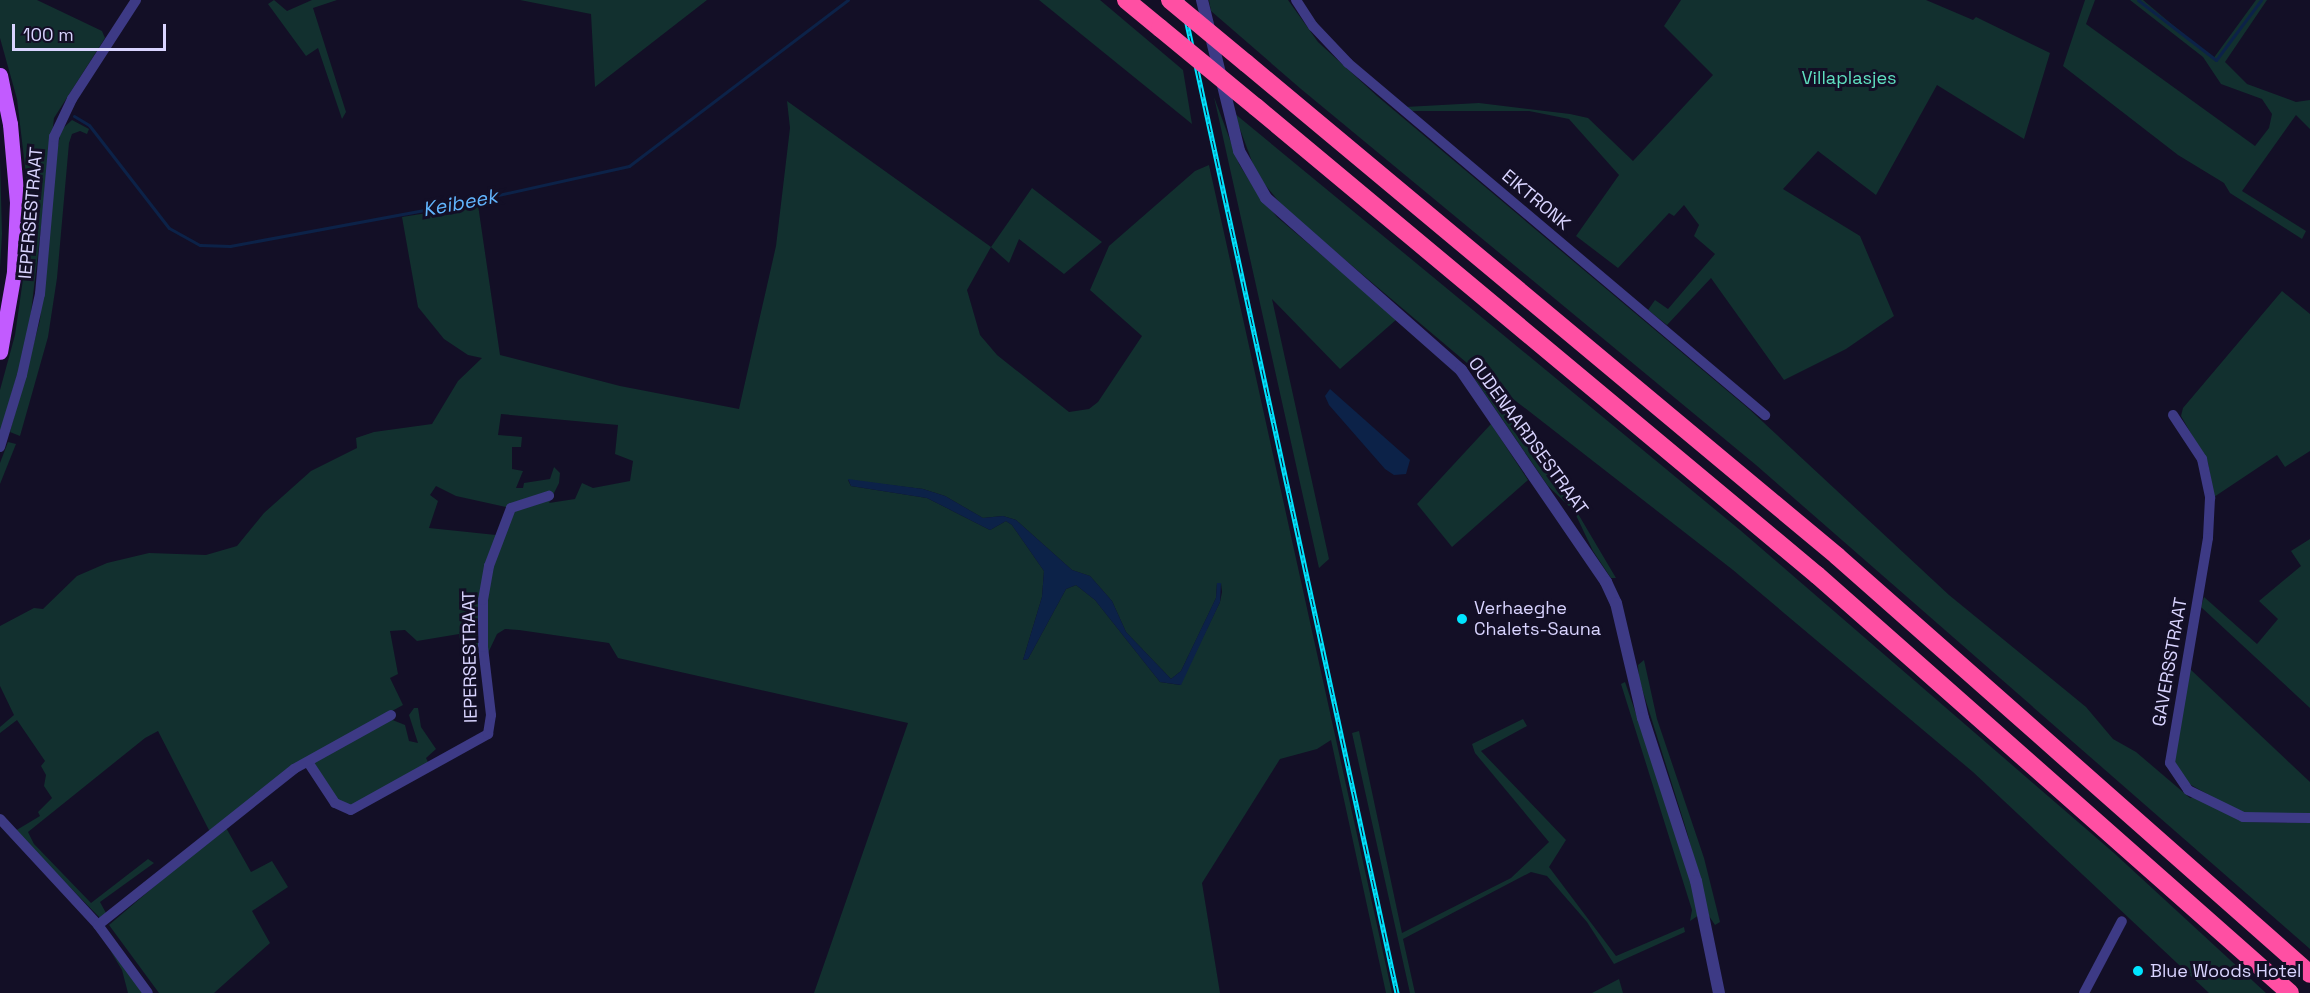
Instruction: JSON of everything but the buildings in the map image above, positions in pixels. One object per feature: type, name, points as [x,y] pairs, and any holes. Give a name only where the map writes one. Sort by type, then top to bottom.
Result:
[{"type":"highway","points":[[1126,0],[1817,575],[2290,993]]},
{"type":"highway","points":[[1170,0],[1836,556],[2310,974]]},
{"type":"main road","points":[[0,75],[10,124],[17,202],[14,272],[0,352]]},
{"type":"street","name":"IEPERSESTRAAT","points":[[0,447],[22,375],[40,294],[54,137],[72,99],[136,0]]},
{"type":"street","name":"OUDENAARDSESTRAAT","points":[[1202,0],[1226,112],[1239,152],[1257,184],[1282,214],[1461,370],[1606,582],[1616,603],[1643,718],[1684,841],[1708,929],[1719,993]]},
{"type":"street","name":"EIKTRONK","points":[[1296,0],[1313,26],[1348,63],[1765,415]]},
{"type":"street","name":"GAVERSSTRAAT","points":[[2173,415],[2202,459],[2210,498],[2201,582],[2170,763],[2188,790],[2243,817],[2310,818]]},
{"type":"street","name":"IEPERSESTRAAT","points":[[308,762],[335,803],[351,810],[488,734],[491,715],[483,647],[483,600],[489,566],[512,508],[549,496]]},
{"type":"street","points":[[98,926],[308,762],[391,715]]},
{"type":"street","points":[[0,819],[98,926],[148,993]]},
{"type":"street","points":[[2084,993],[2122,921]]},
{"type":"green space","points":[[0,0],[37,0],[102,31],[105,38],[54,118],[28,338],[0,433],[0,390],[15,335],[26,258],[28,192],[17,99],[0,38]]},
{"type":"green space","points":[[274,0],[287,11],[312,0],[337,0],[313,8],[346,112],[342,119],[318,48],[306,56],[268,4]]},
{"type":"green space","points":[[520,0],[707,0],[595,87],[591,14]]},
{"type":"green space","points":[[1039,0],[1100,0],[1183,70],[1192,124]]},
{"type":"green space","points":[[1209,0],[1288,0],[1318,42],[1377,96],[1749,409],[1949,595],[2086,707],[2113,739],[2136,752],[2190,798],[2195,797],[2248,822],[2310,823],[2310,949],[1756,465],[1301,89],[1211,11]]},
{"type":"green space","name":"Villaplasjes","points":[[1681,0],[1926,0],[1973,20],[1976,17],[2050,53],[2024,139],[1937,85],[1876,195],[1818,151],[1783,189],[1860,236],[1894,316],[1846,349],[1784,380],[1711,278],[1667,325],[1648,310],[1655,300],[1668,309],[1715,254],[1694,236],[1699,225],[1684,205],[1674,216],[1669,213],[1618,268],[1576,236],[1619,175],[1569,119],[1529,111],[1410,111],[1405,107],[1479,103],[1588,118],[1633,161],[1713,75],[1664,26]]},
{"type":"green space","points":[[2085,0],[2095,0],[2086,24],[2255,146],[2269,128],[2272,114],[2262,99],[2221,84],[2203,57],[2130,0],[2143,0],[2213,59],[2256,0],[2267,0],[2225,62],[2247,84],[2296,102],[2310,100],[2310,129],[2296,115],[2242,191],[2306,231],[2302,239],[2230,193],[2224,183],[2178,155],[2063,66]]},
{"type":"green space","points":[[1214,97],[1239,164],[1259,196],[1277,217],[1397,319],[1340,369],[1272,299],[1329,559],[1319,568]]},
{"type":"green space","points":[[787,101],[991,247],[967,290],[980,335],[997,355],[1069,412],[1089,409],[1098,402],[1142,336],[1090,290],[1109,246],[1195,171],[1209,165],[1392,993],[1386,993],[1331,740],[1317,749],[1280,759],[1202,883],[1220,993],[814,993],[908,723],[618,658],[609,643],[519,630],[505,629],[497,634],[488,653],[485,598],[502,537],[513,513],[513,503],[506,507],[456,496],[436,486],[430,495],[438,501],[429,528],[496,535],[479,603],[480,652],[463,656],[459,634],[417,641],[405,630],[390,631],[398,674],[390,678],[403,705],[294,765],[210,832],[158,731],[145,738],[28,832],[34,844],[91,903],[148,859],[154,863],[100,902],[106,913],[100,918],[15,831],[40,816],[38,812],[52,798],[44,786],[46,775],[41,766],[45,761],[17,720],[0,733],[0,727],[14,715],[0,686],[0,626],[34,608],[43,609],[77,576],[107,563],[149,553],[206,555],[237,546],[264,513],[311,471],[357,448],[356,438],[374,432],[432,424],[458,381],[482,358],[468,355],[444,339],[418,307],[402,217],[478,205],[500,355],[620,386],[739,409],[776,246],[790,128]],"holes":[[[501,414],[618,425],[615,454],[633,461],[630,481],[593,488],[582,483],[575,499],[549,503],[559,483],[560,473],[554,467],[550,479],[524,483],[523,488],[516,488],[523,471],[512,469],[512,447],[521,447],[522,437],[498,435]],[[848,480],[923,489],[945,496],[983,518],[1003,516],[1016,520],[1072,570],[1090,576],[1112,601],[1126,632],[1171,679],[1181,671],[1195,642],[1216,598],[1217,583],[1221,583],[1220,602],[1180,685],[1160,682],[1095,600],[1076,585],[1066,589],[1028,659],[1023,660],[1042,597],[1044,571],[1012,525],[1006,521],[990,530],[927,498],[851,486]]]},
{"type":"green space","points":[[1234,113],[1740,530],[2114,853],[2266,993],[2209,993],[1973,772],[1733,570],[1467,363],[1285,209],[1257,175]]},
{"type":"green space","points":[[72,120],[89,129],[87,134],[80,131],[72,134],[69,143],[57,278],[48,337],[20,436],[10,432],[40,320],[55,161],[61,130]]},
{"type":"green space","points":[[0,160],[2,234],[0,268]]},
{"type":"green space","points":[[1032,188],[1102,242],[1064,274],[1019,239],[1009,263],[991,247]]},
{"type":"green space","points":[[2282,291],[2310,314],[2310,451],[2285,467],[2277,455],[2214,497],[2208,463],[2181,416],[2183,408]]},
{"type":"green space","points":[[1474,378],[1496,394],[1558,480],[1616,578],[1611,578],[1593,551],[1574,511],[1548,486]]},
{"type":"green space","points":[[1491,424],[1528,480],[1452,547],[1417,504]]},
{"type":"green space","points":[[8,442],[16,444],[0,484],[0,463]]},
{"type":"green space","points":[[2310,539],[2310,708],[2201,607],[2204,597],[2257,644],[2278,619],[2259,601],[2301,566],[2291,551]]},
{"type":"green space","points":[[1644,660],[1657,719],[1704,858],[1720,922],[1715,925],[1709,916],[1687,832],[1639,679],[1638,665]]},
{"type":"green space","points":[[2190,669],[2310,782],[2310,815],[2252,815],[2236,810],[2191,785],[2176,770],[2174,757]]},
{"type":"green space","points":[[1625,682],[1681,845],[1699,915],[1690,921],[1692,910],[1621,684]]},
{"type":"green space","points":[[414,708],[418,708],[421,727],[436,749],[426,758],[429,764],[352,807],[339,803],[313,761],[390,719],[405,725],[409,741],[418,743],[409,715]]},
{"type":"green space","points":[[1523,719],[1527,726],[1481,751],[1566,840],[1549,867],[1616,956],[1684,927],[1685,932],[1614,964],[1587,922],[1547,876],[1531,872],[1403,939],[1415,993],[1410,993],[1352,733],[1359,731],[1402,933],[1511,878],[1549,842],[1475,753],[1472,744]]},
{"type":"green space","points":[[225,826],[251,872],[272,861],[288,887],[252,911],[270,943],[214,993],[159,993],[109,925]]},
{"type":"green space","points":[[110,950],[144,993],[128,993],[122,970]]},
{"type":"green space","points":[[1619,979],[1623,993],[1592,993]]},
{"type":"water","points":[[1330,389],[1410,460],[1406,474],[1394,475],[1385,469],[1329,405],[1325,396]]},
{"type":"water","points":[[848,479],[923,489],[945,496],[983,518],[1003,516],[1016,520],[1072,570],[1090,576],[1112,601],[1126,632],[1171,679],[1181,671],[1216,598],[1217,583],[1221,583],[1220,602],[1181,685],[1160,682],[1095,600],[1076,585],[1066,589],[1028,659],[1023,660],[1042,597],[1044,571],[1012,525],[1006,521],[990,530],[927,498],[851,486]]},
{"type":"waterway","name":"Keibeek","points":[[74,116],[89,125],[169,228],[200,245],[230,246],[462,203],[629,166],[848,0]]},
{"type":"waterway","points":[[2138,0],[2216,60],[2261,0]]},
{"type":"railway","points":[[1182,0],[1397,993]]},
{"type":"place","name":"Verhaeghe Chalets-Sauna","points":[[1462,619]]},
{"type":"place","name":"Blue Woods Hotel","points":[[2138,971]]}]
